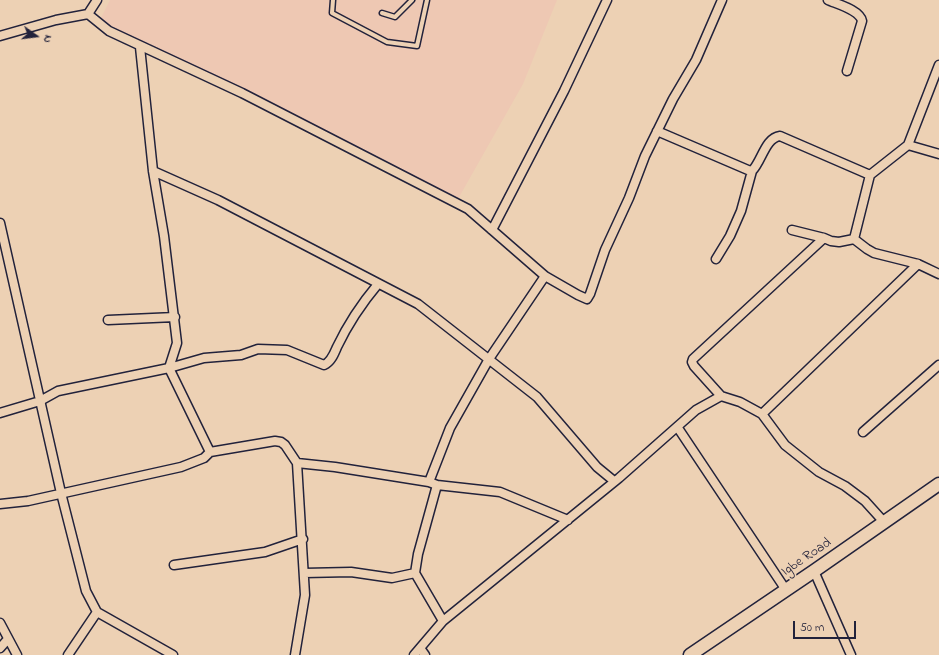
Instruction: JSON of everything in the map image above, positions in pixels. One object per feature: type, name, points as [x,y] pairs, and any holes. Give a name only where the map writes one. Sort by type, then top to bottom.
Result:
[{"type":"street","points":[[0,36],[56,20],[88,14],[97,0]]},
{"type":"street","points":[[492,230],[564,91],[607,0]]},
{"type":"street","points":[[88,14],[109,31],[140,47],[242,94],[468,209],[545,276],[582,298],[587,299],[605,250],[629,198],[645,156],[673,99],[696,60],[722,0]]},
{"type":"street","points":[[828,0],[857,13],[861,17],[862,21],[847,71]]},
{"type":"street","points":[[140,47],[153,171],[178,343],[169,368],[210,452]]},
{"type":"street","points":[[854,239],[870,175],[908,145],[939,65]]},
{"type":"street","points":[[657,131],[752,171]]},
{"type":"street","points":[[716,259],[730,236],[741,211],[752,171],[770,141],[776,136],[780,136],[870,175]]},
{"type":"street","points":[[908,145],[939,154]]},
{"type":"street","points":[[153,171],[218,200],[418,304],[537,397],[597,467],[614,481]]},
{"type":"street","points":[[0,223],[3,246],[61,493],[86,591],[97,612],[173,655]]},
{"type":"street","points":[[792,230],[831,241],[839,242],[854,239],[874,253],[918,264],[939,274]]},
{"type":"street","points":[[824,238],[692,362],[721,396],[740,402],[762,414],[785,445],[818,472],[845,486],[865,501],[884,522]]},
{"type":"street","points":[[762,414],[918,264]]},
{"type":"street","points":[[443,621],[415,573],[433,484],[450,428],[489,359],[545,276]]},
{"type":"street","points":[[0,413],[40,401],[58,392],[169,368],[204,358],[241,355],[258,349],[287,350],[324,365],[328,364],[359,307],[378,284]]},
{"type":"street","points":[[108,320],[175,317]]},
{"type":"street","points":[[863,432],[939,365]]},
{"type":"street","points":[[414,655],[423,652],[443,621],[568,520],[678,428],[696,410],[721,396]]},
{"type":"street","points":[[678,428],[786,590]]},
{"type":"street","points":[[0,504],[28,501],[181,467],[204,458],[210,452],[275,441],[281,442],[285,445],[297,463],[303,539],[305,596],[295,655]]},
{"type":"street","points":[[297,463],[335,467],[433,484],[500,492],[568,520]]},
{"type":"street","name":"Igbe Road","points":[[697,653],[939,484]]},
{"type":"street","points":[[174,565],[264,552],[303,539]]},
{"type":"street","points":[[814,571],[851,655]]},
{"type":"street","points":[[304,573],[350,572],[392,578],[415,573]]},
{"type":"street","points":[[68,655],[97,612]]},
{"type":"street","points":[[0,623],[18,655]]},
{"type":"street","points":[[0,648],[8,639]]},
{"type":"lane","points":[[333,0],[332,13],[387,42],[417,46],[427,0]]},
{"type":"lane","points":[[382,13],[395,17],[412,0]]},
{"type":"shaded area","points":[[110,0],[557,0],[523,84],[458,199],[370,153],[233,85],[99,22]]}]
